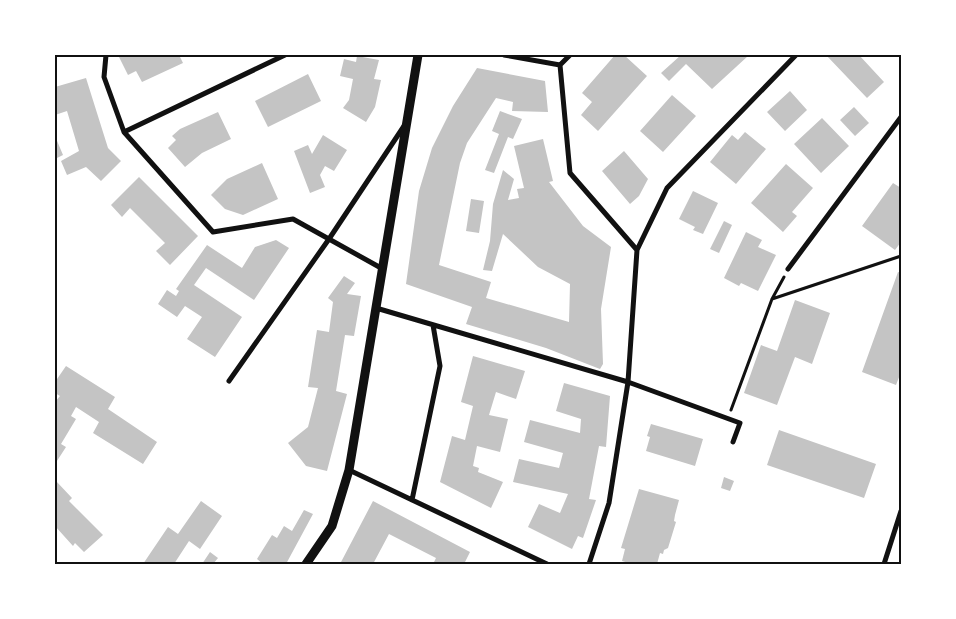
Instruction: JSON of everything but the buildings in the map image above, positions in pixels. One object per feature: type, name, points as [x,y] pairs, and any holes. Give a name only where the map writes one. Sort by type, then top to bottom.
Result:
[{"type":"street","points":[[106,55],[104,77],[124,132],[213,232],[293,219],[381,268]]},
{"type":"street","points":[[124,132],[285,55]]},
{"type":"street","points":[[306,564],[332,526],[349,470],[381,268],[418,55]]},
{"type":"street","points":[[504,55],[560,65]]},
{"type":"street","points":[[560,65],[570,55]]},
{"type":"street","points":[[589,564],[609,503],[628,382],[637,250],[667,188],[796,55]]},
{"type":"street","points":[[560,65],[570,173],[637,250]]},
{"type":"street","points":[[788,269],[901,116]]},
{"type":"street","points":[[229,381],[329,239],[406,123]]},
{"type":"street","points":[[376,308],[628,382],[728,418],[740,423],[733,442]]},
{"type":"street","points":[[412,500],[440,366],[434,325]]},
{"type":"street","points":[[349,470],[548,564]]},
{"type":"street","points":[[884,564],[901,511]]},
{"type":"path","points":[[772,299],[901,256]]},
{"type":"path","points":[[728,418],[772,299],[788,269]]}]
